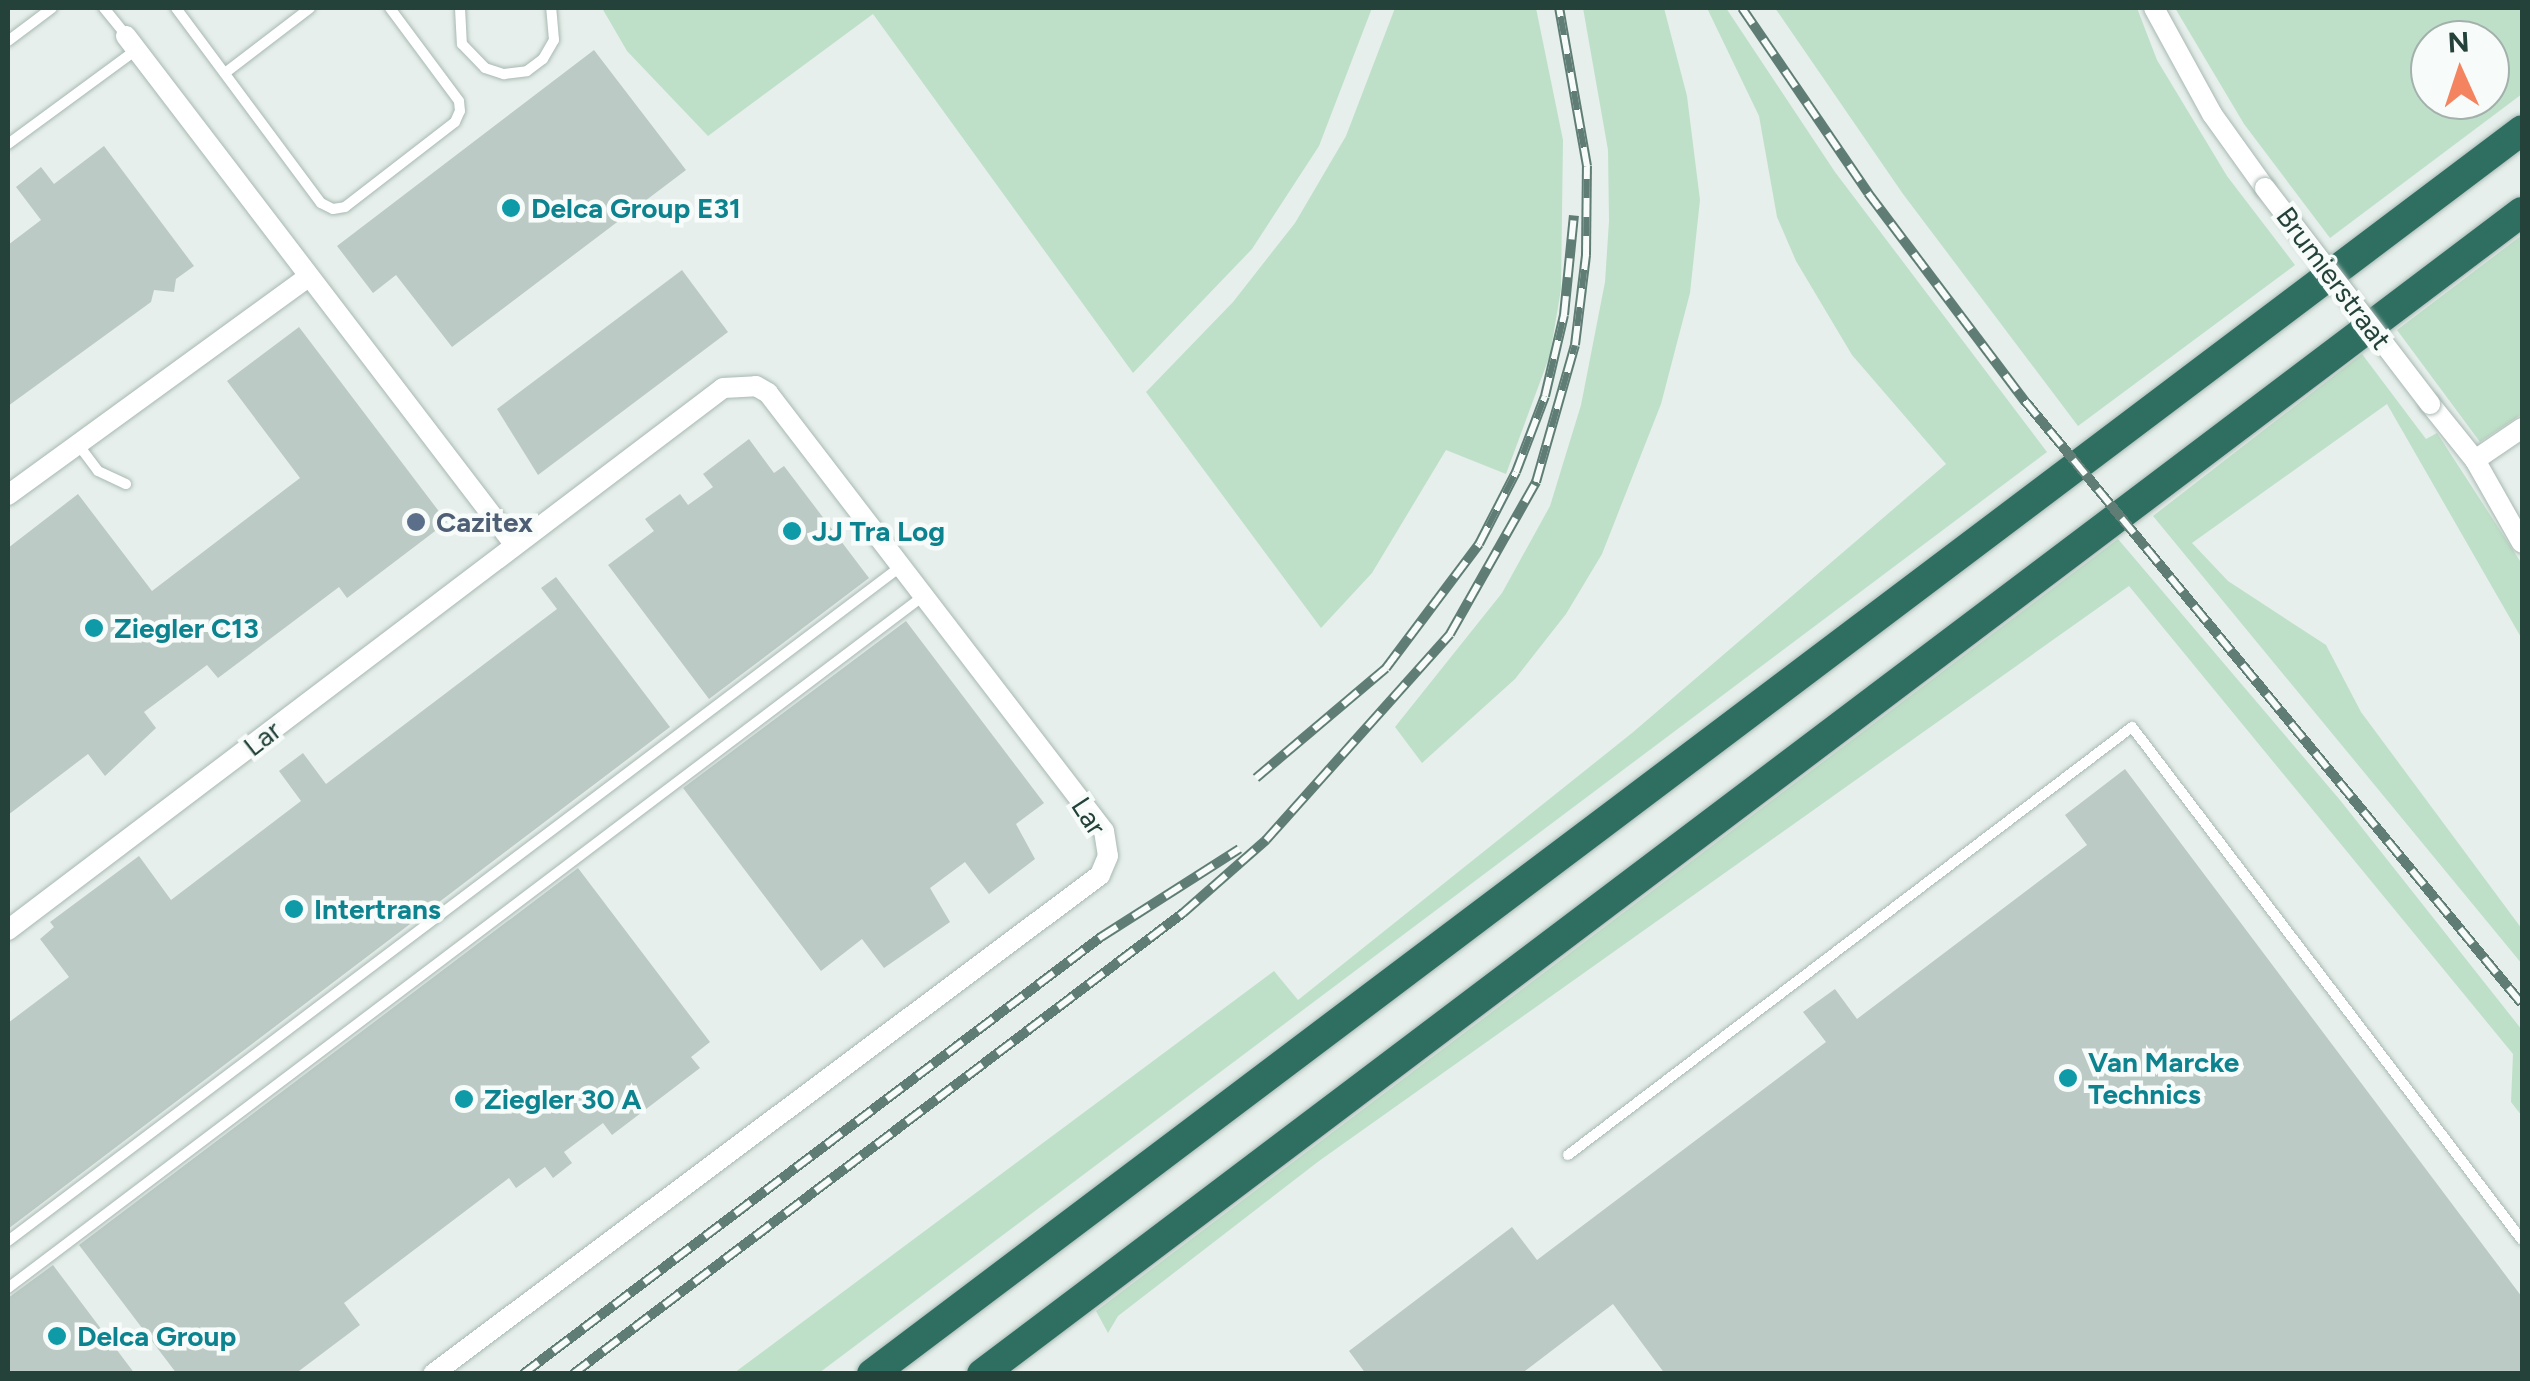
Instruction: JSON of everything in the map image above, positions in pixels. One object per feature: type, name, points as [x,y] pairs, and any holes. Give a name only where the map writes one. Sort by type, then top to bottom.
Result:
[{"type":"highway","points":[[872,1374],[2522,130]]},
{"type":"highway","points":[[982,1374],[2522,212]]},
{"type":"street","name":"Brumierstraat","points":[[2154,8],[2212,114],[2475,460],[2522,543]]},
{"type":"street","points":[[131,43],[306,278],[514,544]]},
{"type":"street","points":[[8,495],[306,278]]},
{"type":"street","name":"Lar","points":[[8,930],[723,388],[741,384],[768,393],[1104,831],[1108,856],[1100,875],[433,1374]]},
{"type":"street","points":[[2475,460],[2522,428]]},
{"type":"lane","points":[[8,42],[52,8]]},
{"type":"lane","points":[[8,144],[131,43],[104,8]]},
{"type":"lane","points":[[176,8],[322,204],[344,207],[455,122],[460,111],[459,100],[390,8]]},
{"type":"lane","points":[[225,73],[310,8]]},
{"type":"lane","points":[[460,8],[462,44],[485,68],[504,74],[527,71],[543,59],[554,40],[551,8]]},
{"type":"lane","points":[[76,442],[98,471],[126,484]]},
{"type":"lane","points":[[8,1242],[900,566]]},
{"type":"lane","points":[[8,1288],[922,597]]},
{"type":"lane","points":[[1568,1155],[2132,728],[2522,1240]]},
{"type":"green space","points":[[602,8],[1372,8],[1319,146],[1252,249],[1133,373],[873,14],[708,136],[627,51]]},
{"type":"green space","points":[[1395,8],[1536,8],[1563,140],[1561,289],[1550,355],[1506,474],[1446,450],[1372,573],[1321,628],[1146,392],[1233,302],[1295,223],[1346,136]]},
{"type":"green space","points":[[1583,8],[1664,8],[1687,96],[1700,200],[1690,293],[1661,404],[1602,554],[1566,614],[1515,679],[1422,763],[1395,727],[1502,593],[1550,506],[1581,405],[1605,282],[1609,221],[1608,150]]},
{"type":"green space","points":[[1707,8],[1726,8],[1835,172],[2047,452],[819,1373],[734,1373],[1274,971],[1298,1000],[1632,733],[1946,464],[1852,355],[1796,261],[1777,217],[1759,116]]},
{"type":"green space","points":[[1775,8],[2137,8],[2157,60],[2227,176],[2295,265],[2078,426],[1903,194]]},
{"type":"green space","points":[[2175,8],[2522,8],[2522,94],[2510,103],[2510,20],[2410,20],[2410,120],[2487,120],[2330,238],[2244,124]]},
{"type":"green space","points":[[2522,235],[2522,414],[2480,442],[2397,330]]},
{"type":"green space","points":[[2362,354],[2426,439],[2437,433],[2522,564],[2522,639],[2387,404],[2192,543],[2228,581],[2326,645],[2361,712],[2522,929],[2522,964],[2153,516]]},
{"type":"green space","points":[[2118,539],[2340,800],[2522,1030],[2522,1116],[2511,1102],[2513,1054],[2129,586],[1319,1161],[1118,1316],[1108,1333],[1096,1311]]},
{"type":"building","name":"Delca Group E31","points":[[594,50],[686,170],[452,347],[396,275],[373,293],[337,246]]},
{"type":"building","points":[[104,146],[194,266],[176,279],[174,292],[154,290],[151,302],[8,406],[8,245],[41,220],[16,187],[41,167],[54,184]]},
{"type":"building","points":[[682,270],[728,332],[538,475],[497,409]]},
{"type":"building","points":[[299,327],[447,522],[347,598],[339,587],[218,678],[207,665],[144,712],[156,728],[105,776],[88,754],[8,815],[8,548],[78,494],[152,591],[300,478],[227,381]]},
{"type":"building","points":[[749,439],[774,473],[784,466],[869,578],[709,699],[608,565],[654,531],[645,519],[680,494],[688,505],[713,487],[703,474]]},
{"type":"building","name":"Intertrans","points":[[556,577],[670,727],[8,1229],[8,1023],[69,977],[40,939],[54,927],[50,922],[139,856],[171,900],[301,801],[279,771],[303,753],[326,784],[557,609],[541,588]]},
{"type":"building","points":[[906,621],[1044,803],[1016,824],[1035,859],[989,894],[965,862],[930,888],[950,922],[884,968],[862,939],[821,971],[683,788]]},
{"type":"building","name":"Van Marcke Technics","points":[[2125,769],[2522,1297],[2522,1374],[1665,1374],[1613,1304],[1521,1374],[1366,1374],[1349,1351],[1512,1227],[1537,1260],[1826,1042],[1803,1012],[1835,989],[1857,1019],[2087,845],[2065,815]]},
{"type":"building","name":"Ziegler 30 A","points":[[578,868],[710,1042],[691,1057],[700,1068],[612,1135],[603,1123],[564,1152],[572,1163],[553,1178],[545,1167],[516,1188],[509,1178],[344,1303],[360,1325],[295,1374],[177,1374],[79,1245]]},
{"type":"building","name":"Delca Group","points":[[53,1265],[135,1374],[8,1374],[8,1298]]},
{"type":"railway","points":[[573,1374],[1183,913],[1266,840],[1450,634],[1536,482],[1575,345],[1586,255],[1587,166],[1559,8]]},
{"type":"railway","points":[[1742,8],[1868,193],[2025,401],[2522,1004]]},
{"type":"railway","points":[[1256,778],[1386,668],[1479,544],[1516,472],[1545,396],[1564,315],[1574,215]]},
{"type":"railway","points":[[523,1374],[1101,937],[1239,849]]},
{"type":"place","name":"Delca Group E31","points":[[511,208]]},
{"type":"place","name":"Cazitex","points":[[416,522]]},
{"type":"place","name":"JJ Tra Log","points":[[792,531]]},
{"type":"place","name":"Ziegler C13","points":[[94,628]]},
{"type":"place","name":"Intertrans","points":[[294,909]]},
{"type":"place","name":"Van Marcke Technics","points":[[2068,1078]]},
{"type":"place","name":"Ziegler 30 A","points":[[464,1099]]},
{"type":"place","name":"Delca Group","points":[[57,1336]]}]
